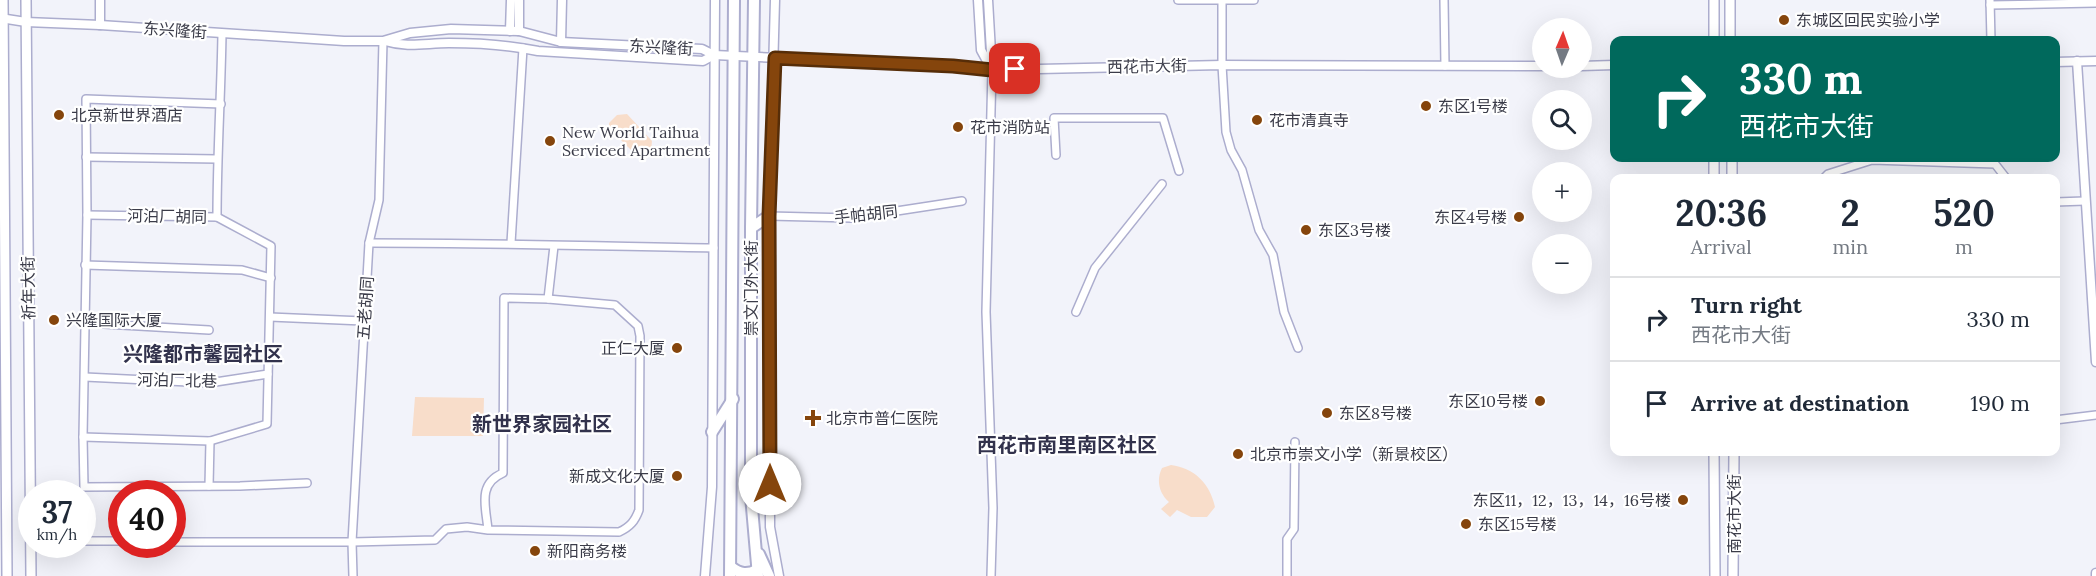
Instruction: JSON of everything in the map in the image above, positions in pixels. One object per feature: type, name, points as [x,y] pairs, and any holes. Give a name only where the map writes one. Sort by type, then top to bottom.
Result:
[{"type":"main road","name":"祈年大街","points":[[3,0],[3,563],[7,576]]},
{"type":"main road","name":"祈年大街","points":[[26,0],[30,480]]},
{"type":"main road","name":"崇文门外大街","points":[[731,572],[734,0]]},
{"type":"main road","name":"崇文门外大街","points":[[754,0],[751,496],[757,573]]},
{"type":"main road","points":[[1714,0],[1714,36]]},
{"type":"main road","points":[[1730,0],[1730,36]]},
{"type":"main road","points":[[751,228],[769,216]]},
{"type":"main road","points":[[712,432],[733,399]]},
{"type":"main road","name":"南花市大街","points":[[1714,456],[1715,576]]},
{"type":"main road","name":"南花市大街","points":[[1733,576],[1734,456]]},
{"type":"main road","points":[[755,538],[769,576]]},
{"type":"main road","name":"祈年大街","points":[[31,558],[31,576]]},
{"type":"main road","points":[[731,572],[757,573]]},
{"type":"street","points":[[100,0],[100,25]]},
{"type":"street","points":[[511,0],[514,31]]},
{"type":"street","points":[[514,31],[519,0]]},
{"type":"street","points":[[561,42],[562,0]]},
{"type":"street","points":[[705,576],[712,487],[715,0]]},
{"type":"street","name":"崇文门外大街","points":[[775,0],[769,216],[770,527],[779,576]]},
{"type":"street","points":[[978,0],[981,50],[992,70]]},
{"type":"street","points":[[988,0],[992,70],[986,312],[993,508],[991,576]]},
{"type":"street","points":[[1178,0],[1254,0]]},
{"type":"street","points":[[1444,0],[1445,66]]},
{"type":"street","points":[[1222,1],[1222,65],[1226,132],[1231,150],[1242,170],[1259,230],[1273,255],[1284,312],[1298,348]]},
{"type":"street","points":[[1991,36],[1990,2],[2096,3]]},
{"type":"street","name":"东兴隆街","points":[[2,18],[26,22],[222,34],[383,41],[401,46],[449,43],[702,61],[714,55]]},
{"type":"street","name":"东兴隆街","points":[[383,41],[410,33],[451,29],[514,31],[561,42],[702,49],[714,55]]},
{"type":"street","points":[[217,217],[222,34]]},
{"type":"street","name":"五老胡同","points":[[353,576],[352,542],[363,321],[369,243],[379,200],[383,41]]},
{"type":"street","points":[[511,243],[523,48]]},
{"type":"street","name":"西花市大街","points":[[714,55],[953,66],[992,70],[1222,65],[1532,66]]},
{"type":"street","points":[[2077,61],[2096,362]]},
{"type":"street","points":[[2060,62],[2096,61]]},
{"type":"street","points":[[1592,66],[1610,65]]},
{"type":"street","points":[[221,104],[86,99],[84,487],[307,483]]},
{"type":"street","points":[[1056,155],[1054,118],[1163,118],[1179,171]]},
{"type":"street","points":[[86,157],[217,159]]},
{"type":"street","points":[[1828,174],[1866,162]]},
{"type":"street","points":[[1934,162],[1995,164],[2003,174]]},
{"type":"street","points":[[1076,312],[1095,268],[1162,184]]},
{"type":"street","name":"手帕胡同","points":[[769,216],[852,218],[962,201]]},
{"type":"street","points":[[2060,202],[2085,201]]},
{"type":"street","name":"河泊厂胡同","points":[[83,437],[210,441],[267,424],[272,246],[217,217],[87,215]]},
{"type":"street","points":[[369,243],[511,243],[554,246],[714,248]]},
{"type":"street","points":[[548,299],[554,246]]},
{"type":"street","points":[[85,265],[242,270],[271,278]]},
{"type":"street","points":[[186,542],[435,540],[446,529],[467,527],[488,530],[619,532],[628,528],[639,510],[640,336],[638,326],[615,305],[504,298],[503,473],[492,478],[485,489],[488,530]]},
{"type":"street","points":[[270,317],[363,321]]},
{"type":"street","points":[[86,323],[209,330]]},
{"type":"street","name":"河泊厂北巷","points":[[85,377],[209,383],[268,374]]},
{"type":"street","points":[[2060,419],[2096,415]]},
{"type":"street","points":[[209,486],[210,441]]},
{"type":"street","points":[[1287,576],[1287,539],[1294,528],[1295,442]]},
{"type":"shaded area","points":[[627,114],[652,141],[651,151],[642,157],[638,157],[609,128],[609,123],[617,115]]},
{"type":"shaded area","points":[[415,397],[484,398],[483,436],[412,436]]},
{"type":"shaded area","points":[[1171,465],[1187,469],[1205,484],[1215,507],[1207,517],[1191,517],[1177,510],[1170,517],[1161,509],[1169,502],[1163,495],[1159,477],[1162,468]]},
{"type":"place","name":"东城区回民实验小学","points":[[1784,20]]},
{"type":"place","name":"东区1号楼","points":[[1426,106]]},
{"type":"place","name":"北京新世界酒店","points":[[59,115]]},
{"type":"place","name":"花市清真寺","points":[[1257,120]]},
{"type":"place","name":"花市消防站","points":[[958,127]]},
{"type":"place","name":"New World Taihua Serviced Apartment","points":[[550,141]]},
{"type":"place","name":"东区4号楼","points":[[1519,217]]},
{"type":"place","name":"东区3号楼","points":[[1306,230]]},
{"type":"place","name":"兴隆国际大厦","points":[[54,320]]},
{"type":"place","name":"正仁大厦","points":[[677,348]]},
{"type":"place","name":"东区10号楼","points":[[1540,401]]},
{"type":"place","name":"东区8号楼","points":[[1327,413]]},
{"type":"place","name":"北京市普仁医院","points":[[813,418]]},
{"type":"place","name":"北京市崇文小学（新景校区）","points":[[1238,454]]},
{"type":"place","name":"新成文化大厦","points":[[677,476]]},
{"type":"place","name":"东区11，12，13，14，16号楼","points":[[1683,500]]},
{"type":"place","name":"东区15号楼","points":[[1466,524]]},
{"type":"place","name":"新阳商务楼","points":[[535,551]]},
{"type":"district","name":"兴隆都市馨园社区","points":[[203,354]]},
{"type":"district","name":"新世界家园社区","points":[[542,424]]},
{"type":"district","name":"西花市南里南区社区","points":[[1067,445]]},
{"type":"route","points":[[770,484],[769,216],[775,58],[953,66],[992,70],[1015,69]]}]
